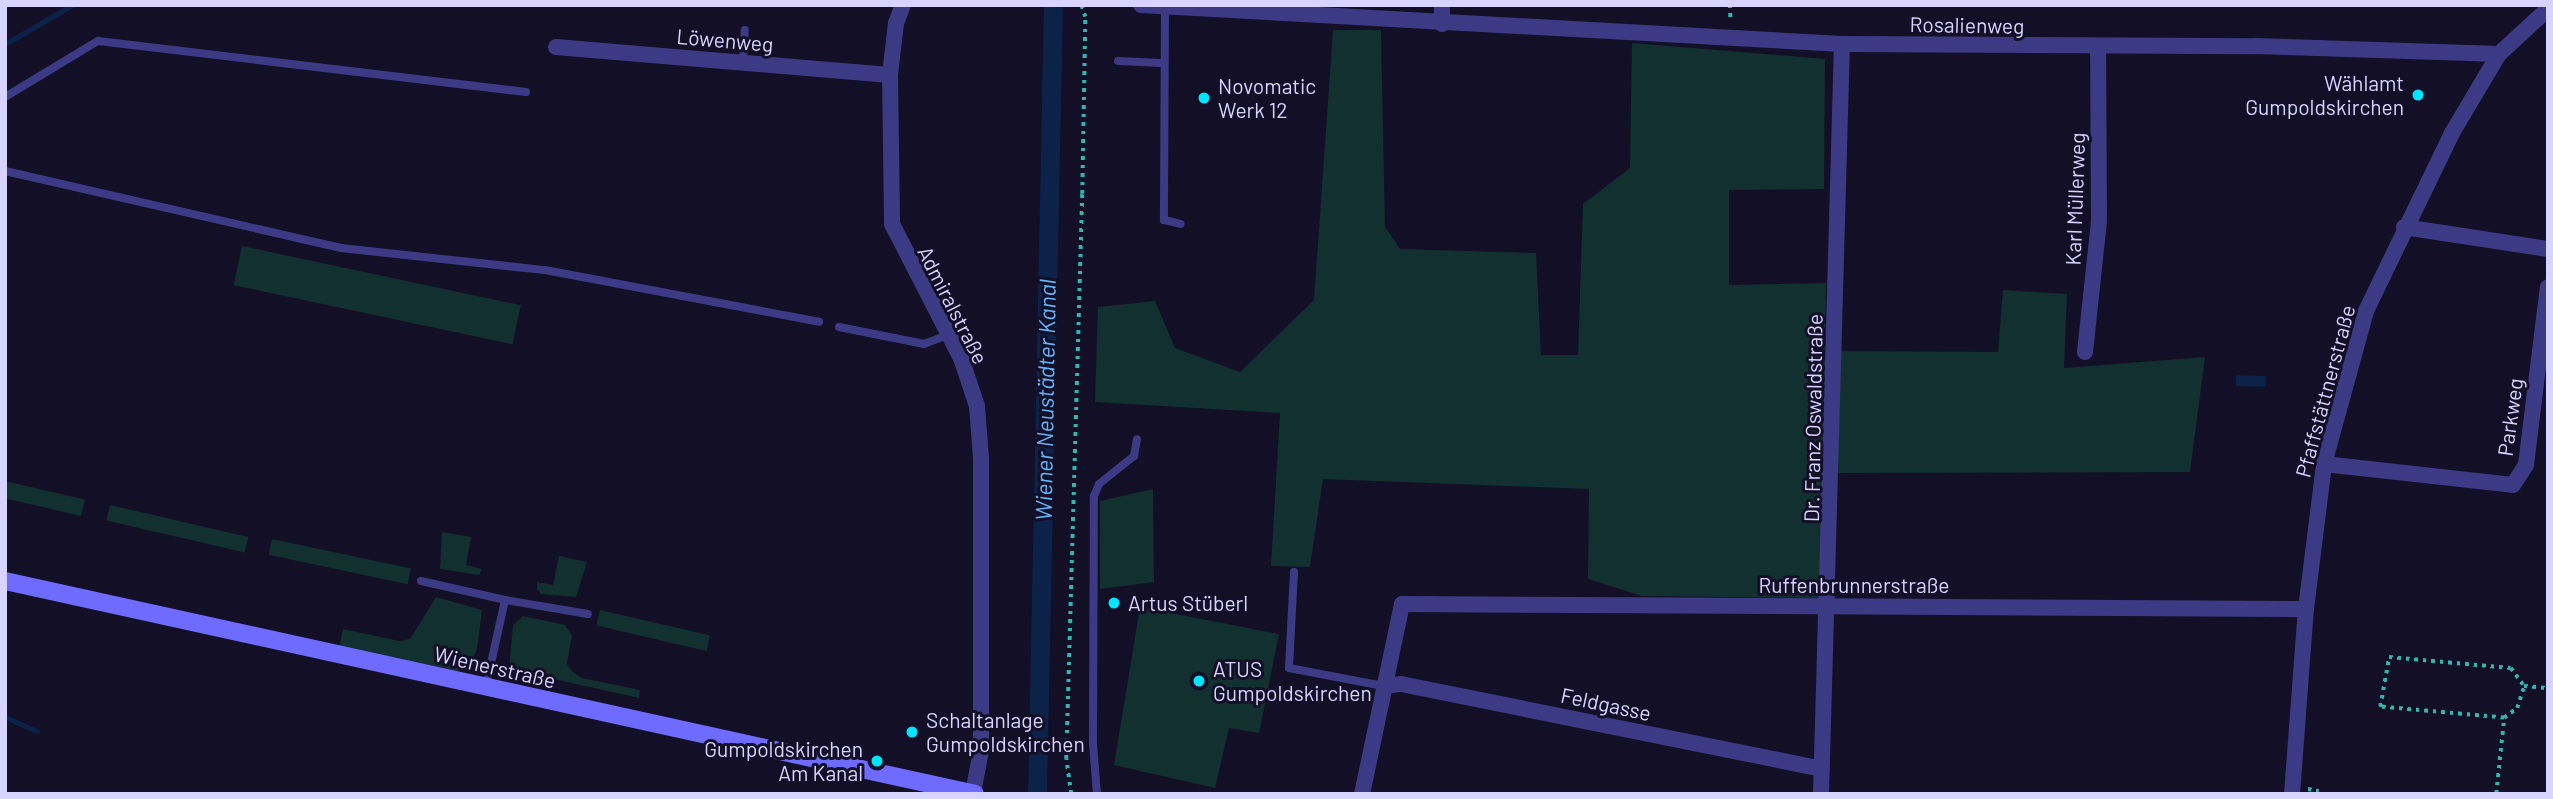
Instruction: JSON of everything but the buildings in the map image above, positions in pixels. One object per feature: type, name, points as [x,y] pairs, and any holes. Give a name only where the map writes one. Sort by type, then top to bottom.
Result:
[{"type":"street","name":"Admiralstraße","points":[[903,5],[896,23],[890,75],[892,224],[948,335],[977,406],[981,458],[981,751],[974,794]]},
{"type":"street","name":"Rosalienweg","points":[[1141,5],[1165,10],[1210,9],[1442,24],[1842,44],[2098,48],[2256,46],[2499,54]]},
{"type":"street","points":[[1442,5],[1442,24]]},
{"type":"street","name":"Pfaffstättnerstraße","points":[[2292,794],[2306,609],[2324,464],[2366,311],[2404,227],[2452,133],[2499,54],[2548,9]]},
{"type":"street","name":"Dr. Franz Oswaldstraße","points":[[1821,794],[1830,606],[1842,44]]},
{"type":"street","name":"Löwenweg","points":[[556,47],[890,75]]},
{"type":"street","name":"Karl Müllerweg","points":[[2085,352],[2099,220],[2098,48]]},
{"type":"street","points":[[2404,227],[2548,250]]},
{"type":"street","name":"Parkweg","points":[[2324,464],[2513,485],[2526,465],[2548,287]]},
{"type":"street","name":"Wienerstraße","points":[[5,581],[485,689],[974,794]]},
{"type":"street","name":"Ruffenbrunnerstraße","points":[[1383,686],[1402,604],[2306,609]]},
{"type":"street","name":"Feldgasse","points":[[1383,686],[1401,684],[1821,769]]},
{"type":"street","points":[[1362,794],[1383,686]]},
{"type":"lane","points":[[1165,10],[1162,63],[1164,220],[1181,223]]},
{"type":"lane","points":[[743,63],[746,30]]},
{"type":"lane","points":[[5,97],[99,41],[526,92]]},
{"type":"lane","points":[[1118,61],[1162,63]]},
{"type":"lane","points":[[5,171],[341,248],[545,270],[819,322]]},
{"type":"lane","points":[[839,327],[924,344],[948,335]]},
{"type":"lane","points":[[1097,794],[1093,744],[1094,496],[1100,484],[1134,456],[1137,439]]},
{"type":"lane","points":[[1294,572],[1289,668],[1383,686]]},
{"type":"lane","points":[[421,581],[505,600],[588,614]]},
{"type":"lane","points":[[485,689],[505,600]]},
{"type":"path","points":[[1071,794],[1066,759],[1082,194],[1085,17],[1081,5]]},
{"type":"path","points":[[2524,686],[2517,708],[2504,718],[2381,708],[2389,657],[2511,668],[2524,686],[2548,688]]},
{"type":"path","points":[[2496,794],[2504,718]]},
{"type":"green space","points":[[1333,30],[1381,30],[1385,227],[1400,249],[1536,253],[1541,355],[1578,355],[1583,204],[1630,168],[1632,43],[1825,59],[1824,189],[1729,190],[1729,285],[1826,283],[1825,351],[1998,352],[2003,290],[2067,294],[2064,368],[2205,357],[2190,472],[1830,473],[1825,598],[1642,596],[1588,579],[1589,489],[1323,479],[1310,567],[1271,566],[1280,413],[1095,402],[1098,307],[1155,301],[1175,348],[1240,372],[1314,300]]},
{"type":"green space","points":[[242,246],[521,305],[512,344],[234,285]]},
{"type":"green space","points":[[5,481],[85,499],[81,516],[5,498]]},
{"type":"green space","points":[[1153,489],[1154,582],[1100,589],[1100,501]]},
{"type":"green space","points":[[110,505],[248,537],[245,553],[106,521]]},
{"type":"green space","points":[[442,532],[471,537],[466,565],[482,569],[479,575],[440,569]]},
{"type":"green space","points":[[272,539],[411,569],[408,584],[269,555]]},
{"type":"green space","points":[[559,556],[587,562],[576,597],[541,594],[537,589],[537,582],[553,585]]},
{"type":"green space","points":[[436,597],[482,610],[477,649],[469,667],[458,671],[339,647],[343,629],[399,641],[410,639]]},
{"type":"green space","name":"ATUS Gumpoldskirchen","points":[[1140,607],[1279,634],[1259,733],[1229,728],[1215,788],[1114,765]]},
{"type":"green space","points":[[600,610],[710,635],[707,651],[596,626]]},
{"type":"green space","points":[[523,616],[565,625],[572,635],[567,664],[572,671],[582,678],[640,690],[639,698],[509,669],[513,625]]},
{"type":"water","points":[[2236,375],[2266,376],[2266,387],[2236,386]]},
{"type":"waterway","points":[[5,44],[72,5]]},
{"type":"waterway","name":"Wiener Neustädter Kanal","points":[[1037,794],[1053,5]]},
{"type":"waterway","points":[[5,717],[37,731]]},
{"type":"place","name":"Wählamt Gumpoldskirchen","points":[[2418,95]]},
{"type":"place","name":"Novomatic Werk 12","points":[[1204,98]]},
{"type":"place","name":"Artus Stüberl","points":[[1114,603]]},
{"type":"place","name":"ATUS Gumpoldskirchen","points":[[1199,681]]},
{"type":"place","name":"Schaltanlage Gumpoldskirchen","points":[[912,732]]},
{"type":"place","name":"Gumpoldskirchen Am Kanal","points":[[877,761]]}]
